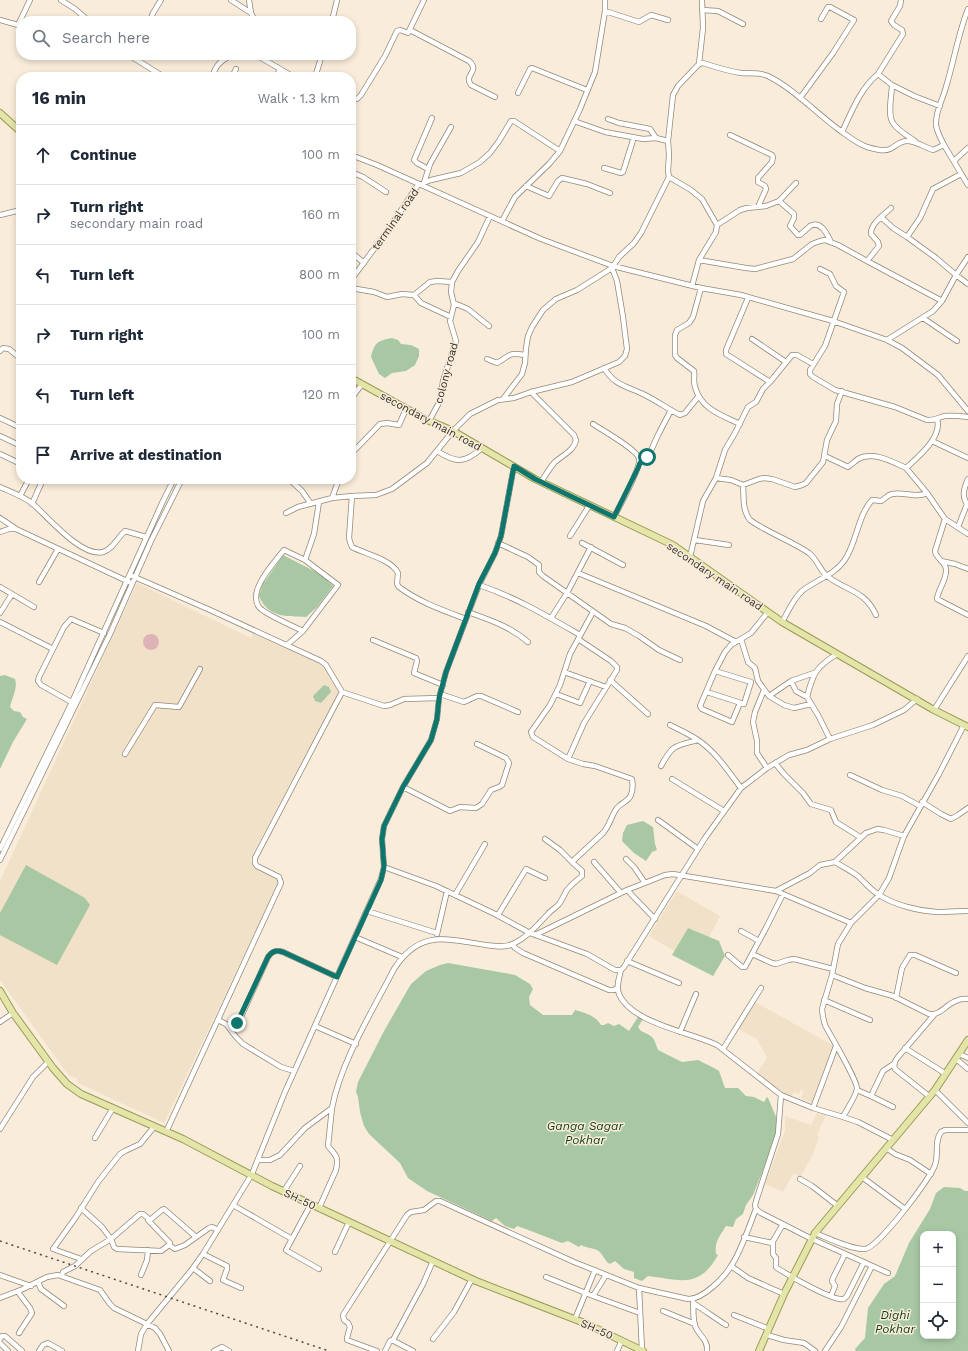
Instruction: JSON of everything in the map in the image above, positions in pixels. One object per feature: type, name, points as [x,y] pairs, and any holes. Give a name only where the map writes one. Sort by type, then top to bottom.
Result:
[{"type":"main road","points":[[1,115],[16,128]]},
{"type":"main road","name":"secondary main road","points":[[356,381],[429,421],[453,431],[541,482],[673,545],[782,622],[934,710],[966,726]]},
{"type":"main road","name":"SH-50","points":[[0,991],[13,1013],[48,1062],[72,1088],[154,1127],[183,1139],[284,1191],[472,1279],[575,1319],[643,1351]]},
{"type":"main road","points":[[759,1351],[784,1294],[813,1236],[936,1090],[968,1040]]},
{"type":"street","points":[[22,16],[30,0]]},
{"type":"street","points":[[61,0],[83,16]]},
{"type":"street","points":[[151,16],[161,0]]},
{"type":"street","points":[[231,0],[251,13]]},
{"type":"street","points":[[249,0],[252,16]]},
{"type":"street","points":[[333,16],[337,0]]},
{"type":"street","points":[[356,99],[361,95],[385,56],[398,30],[408,33],[424,0]]},
{"type":"street","points":[[502,221],[515,197],[560,151],[574,121],[595,72],[605,11],[605,0]]},
{"type":"street","points":[[692,286],[699,260],[716,232],[717,225],[702,199],[670,177],[668,171],[668,141],[673,94],[678,86],[699,64],[703,28],[702,0]]},
{"type":"street","points":[[842,132],[860,94],[869,81],[878,74],[903,34],[902,30],[894,25],[892,21],[900,6],[901,0]]},
{"type":"street","points":[[800,98],[833,53],[854,20],[830,7],[828,7],[821,19]]},
{"type":"street","points":[[968,9],[962,25],[955,57],[937,116],[936,126],[944,145],[968,185]]},
{"type":"street","points":[[702,10],[718,12],[743,24]]},
{"type":"street","points":[[605,11],[639,22],[651,15],[668,20]]},
{"type":"street","points":[[0,20],[16,24]]},
{"type":"street","points":[[410,30],[469,61],[474,65],[469,78],[471,85],[495,97]]},
{"type":"street","points":[[138,60],[156,72]]},
{"type":"street","points":[[214,72],[216,66],[223,60]]},
{"type":"street","points":[[265,60],[285,72]]},
{"type":"street","points":[[317,72],[320,60]]},
{"type":"street","points":[[699,64],[703,63],[740,73],[766,75],[776,80],[858,143],[876,150],[890,149],[904,141],[918,144],[932,150],[944,145]]},
{"type":"street","points":[[518,93],[532,68],[587,90]]},
{"type":"street","points":[[878,74],[892,85],[914,96],[940,106]]},
{"type":"street","points":[[892,85],[890,112],[892,122],[898,129],[918,144]]},
{"type":"street","points":[[428,169],[414,160],[432,118]]},
{"type":"street","points":[[608,119],[619,123],[650,129],[656,138]]},
{"type":"street","name":"terminal road","points":[[356,273],[388,230],[418,185],[431,180],[461,173],[480,162],[490,153],[512,120],[560,151]]},
{"type":"street","points":[[574,121],[605,132],[634,137],[656,138],[668,141]]},
{"type":"street","points":[[424,183],[428,169],[451,127]]},
{"type":"street","points":[[730,135],[772,156],[773,158],[772,162],[758,178],[758,182],[765,186],[766,189],[758,206]]},
{"type":"street","points":[[604,168],[621,173],[623,172],[634,137]]},
{"type":"street","points":[[954,161],[968,148]]},
{"type":"street","points":[[356,157],[541,239],[612,267],[701,288],[741,295],[833,321],[887,340],[938,375],[968,411]]},
{"type":"street","points":[[356,174],[386,192]]},
{"type":"street","points":[[906,237],[920,218],[933,190],[962,174]]},
{"type":"street","points":[[502,399],[522,374],[525,363],[528,336],[543,310],[556,299],[577,290],[612,267],[618,257],[634,243],[641,233],[670,177]]},
{"type":"street","points":[[526,186],[549,196],[558,181],[562,178],[587,184],[610,193]]},
{"type":"street","points":[[717,225],[740,210],[758,206],[766,206],[779,201],[796,183]]},
{"type":"street","points":[[779,201],[794,214],[794,219],[790,226],[798,235],[811,226],[817,226],[826,232],[831,242]]},
{"type":"street","points":[[867,262],[879,246],[871,232],[874,224],[891,208]]},
{"type":"street","points":[[0,215],[16,211]]},
{"type":"street","points":[[356,289],[374,292],[387,297],[402,294],[414,295],[430,282],[452,282],[478,242],[490,216]]},
{"type":"street","points":[[881,218],[936,258],[968,284]]},
{"type":"street","points":[[699,260],[755,269],[793,259],[812,244],[820,241],[831,242],[942,301]]},
{"type":"street","points":[[356,256],[364,263]]},
{"type":"street","points":[[887,340],[933,311],[942,301],[968,257]]},
{"type":"street","points":[[286,513],[298,507],[332,498],[376,496],[392,489],[427,463],[453,431],[470,414],[495,401],[514,398],[531,392],[572,382],[623,359],[627,349],[624,316],[617,281],[612,267]]},
{"type":"street","points":[[820,269],[830,274],[836,286],[844,291],[825,346],[810,372],[813,377],[829,387],[895,407],[924,420],[931,421],[949,416],[968,417]]},
{"type":"street","name":"colony road","points":[[429,421],[440,401],[443,381],[456,341],[451,324],[454,303],[451,292],[452,282]]},
{"type":"street","points":[[701,288],[692,320],[680,327],[676,332],[674,351],[679,361],[694,371],[694,384],[698,397],[715,413],[740,424]]},
{"type":"street","points":[[414,295],[421,303],[451,317]]},
{"type":"street","points":[[748,298],[726,350],[726,354],[770,382]]},
{"type":"street","points":[[454,303],[468,309],[489,326]]},
{"type":"street","points":[[924,318],[957,341]]},
{"type":"street","points":[[752,339],[786,362]]},
{"type":"street","points":[[0,351],[3,348],[7,348],[16,355]]},
{"type":"street","points":[[487,359],[497,363],[510,354],[525,355]]},
{"type":"street","points":[[690,557],[703,501],[716,478],[722,458],[748,407],[755,403],[763,389],[793,354],[814,364]]},
{"type":"street","points":[[604,368],[609,376],[615,381],[638,391],[680,415],[683,415],[698,397]]},
{"type":"street","points":[[356,392],[362,384]]},
{"type":"street","points":[[716,478],[731,480],[743,485],[764,478],[772,479],[795,487],[802,485],[820,467],[825,456],[827,442],[835,425],[837,404],[842,391]]},
{"type":"street","points":[[531,392],[574,435],[576,440],[575,446],[553,464],[541,482]]},
{"type":"street","points":[[356,449],[380,424],[387,423],[399,426],[406,409]]},
{"type":"street","points":[[614,517],[640,463],[649,455],[671,410]]},
{"type":"street","points":[[0,418],[16,426]]},
{"type":"street","points":[[906,468],[932,440],[938,425],[937,419]]},
{"type":"street","points":[[593,424],[636,454],[640,463]]},
{"type":"street","points":[[0,436],[16,444]]},
{"type":"street","points":[[932,440],[968,458]]},
{"type":"street","points":[[437,451],[450,459],[457,461],[470,457],[482,448]]},
{"type":"street","points":[[0,454],[16,462]]},
{"type":"street","points":[[825,456],[848,467],[858,459],[871,456],[882,458],[906,468],[945,519],[968,534]]},
{"type":"street","points":[[138,1351],[142,1334],[147,1324],[203,1254],[252,1174],[294,1071],[381,880],[384,867],[382,839],[384,826],[403,787],[431,740],[437,719],[440,696],[448,665],[479,584],[495,553],[501,536],[514,466]]},
{"type":"street","points":[[958,527],[967,504],[963,497],[968,479]]},
{"type":"street","points":[[20,496],[26,484]]},
{"type":"street","points":[[32,504],[41,484]]},
{"type":"street","points":[[0,849],[56,739],[75,709],[74,703],[146,537],[171,484]]},
{"type":"street","points":[[74,703],[110,634],[132,583],[180,484]]},
{"type":"street","points":[[294,484],[302,491],[310,504]]},
{"type":"street","points":[[332,498],[337,484]]},
{"type":"street","points":[[743,485],[744,509],[747,516],[755,523],[808,552],[817,560],[826,576],[865,598],[874,609],[876,615]]},
{"type":"street","points":[[0,487],[20,496],[32,504],[73,541],[92,551],[101,553],[105,551],[125,531],[146,537]]},
{"type":"street","points":[[782,622],[800,594],[836,570],[846,559],[856,537],[864,513],[871,501],[881,501],[893,493],[920,496],[926,493]]},
{"type":"street","points":[[352,496],[349,538],[352,547],[393,566],[398,573],[398,586],[419,600],[466,619]]},
{"type":"street","points":[[305,560],[314,534],[319,502]]},
{"type":"street","points":[[570,536],[590,506]]},
{"type":"street","points":[[0,518],[16,529],[132,583]]},
{"type":"street","points":[[945,519],[935,550],[936,556],[945,566],[946,572],[938,599],[968,615]]},
{"type":"street","points":[[152,524],[158,527]]},
{"type":"street","points":[[0,532],[9,529],[16,529]]},
{"type":"street","points":[[695,540],[729,545]]},
{"type":"street","points":[[498,542],[532,559],[539,565],[539,572],[543,576],[611,624],[625,628],[659,650],[680,660]]},
{"type":"street","points":[[582,543],[623,565]]},
{"type":"street","points":[[551,618],[578,573],[590,547]]},
{"type":"street","points":[[39,582],[58,548]]},
{"type":"street","points":[[287,645],[303,631],[338,585],[305,560],[284,550],[268,570],[256,590],[255,598],[259,608],[303,631]]},
{"type":"street","points":[[941,561],[968,569]]},
{"type":"street","points":[[578,573],[706,626],[736,642]]},
{"type":"street","points":[[130,575],[313,657],[326,665],[342,692],[384,706],[404,699],[440,696],[464,702],[477,696],[481,696],[518,712]]},
{"type":"street","points":[[479,584],[504,594],[551,618],[579,637],[617,667],[617,670],[584,723],[568,759]]},
{"type":"street","points":[[0,587],[34,607]]},
{"type":"street","points":[[0,613],[12,594]]},
{"type":"street","points":[[468,612],[501,624],[528,642]]},
{"type":"street","points":[[573,863],[576,858],[608,828],[611,818],[618,807],[630,797],[633,786],[632,780],[595,766],[582,764],[568,759],[531,734],[556,694],[570,654],[594,612]]},
{"type":"street","points":[[740,703],[732,722],[701,708],[701,703],[725,652],[731,645],[755,629],[768,612]]},
{"type":"street","points":[[74,703],[41,685],[38,681],[39,677],[64,627],[71,619],[104,633]]},
{"type":"street","points":[[0,622],[53,650]]},
{"type":"street","points":[[741,639],[746,659],[755,668],[758,681],[769,696],[784,705],[794,708],[811,704]]},
{"type":"street","points":[[373,640],[416,658],[417,660],[414,673],[443,685]]},
{"type":"street","points":[[807,697],[814,673],[821,665],[837,654]]},
{"type":"street","points":[[934,710],[968,656]]},
{"type":"street","points":[[125,754],[155,705],[179,707],[200,669]]},
{"type":"street","points":[[706,692],[744,704],[751,682],[715,671]]},
{"type":"street","points":[[564,672],[606,687]]},
{"type":"street","points":[[769,696],[791,681],[814,673]]},
{"type":"street","points":[[610,680],[648,714]]},
{"type":"street","points":[[556,694],[580,702],[590,681]]},
{"type":"street","points":[[791,681],[794,690],[807,697],[830,739]]},
{"type":"street","points":[[764,690],[755,712],[753,722],[757,741],[757,753],[767,768]]},
{"type":"street","points":[[166,1132],[281,883],[279,877],[257,866],[255,863],[255,858],[342,692]]},
{"type":"street","points":[[893,1140],[858,1122],[843,1116],[813,1108],[781,1095],[723,1049],[709,1041],[680,1032],[638,1014],[623,1000],[619,994],[618,987],[621,970],[655,919],[698,849],[741,788],[767,768],[789,755],[807,750],[830,739],[873,725],[904,710],[917,699]]},
{"type":"street","points":[[670,725],[698,740],[714,754],[741,788]]},
{"type":"street","points":[[843,1116],[857,1090],[856,1082],[836,1046],[823,1017],[824,1000],[832,975],[838,944],[851,924],[879,895],[888,878],[904,836],[966,726]]},
{"type":"street","points":[[0,860],[56,739]]},
{"type":"street","points":[[661,766],[671,749],[678,745],[698,740]]},
{"type":"street","points":[[403,787],[450,811],[460,807],[473,808],[479,806],[491,790],[502,785],[509,762],[506,758],[477,744]]},
{"type":"street","points":[[775,763],[803,793],[811,804],[831,810],[836,822],[860,837]]},
{"type":"street","points":[[850,775],[882,790],[898,794],[921,804],[951,819],[968,808]]},
{"type":"street","points":[[672,779],[724,811]]},
{"type":"street","points":[[658,820],[698,849]]},
{"type":"street","points":[[776,891],[810,873],[820,865],[835,862],[866,833],[877,829],[904,836]]},
{"type":"street","points":[[532,934],[548,913],[558,905],[568,889],[582,876],[582,871],[560,850],[545,839]]},
{"type":"street","points":[[455,895],[485,844]]},
{"type":"street","points":[[626,859],[634,866],[645,883]]},
{"type":"street","points":[[594,862],[621,893]]},
{"type":"street","points":[[835,862],[859,877],[867,886],[879,895],[894,902],[920,910],[938,912],[968,911]]},
{"type":"street","points":[[384,867],[455,895],[532,934],[587,954],[615,970],[621,970]]},
{"type":"street","points":[[498,916],[526,869],[545,878]]},
{"type":"street","points":[[320,1208],[336,1170],[337,1164],[335,1152],[328,1146],[332,1108],[337,1085],[394,969],[402,957],[420,944],[436,939],[446,939],[494,946],[512,944],[627,890],[664,875],[673,874],[776,891],[851,924]]},
{"type":"street","points":[[627,890],[655,919]]},
{"type":"street","points":[[436,939],[447,892]]},
{"type":"street","points":[[728,955],[742,967],[745,967],[783,894]]},
{"type":"street","points":[[367,911],[437,933]]},
{"type":"street","points":[[742,931],[759,941]]},
{"type":"street","points":[[355,937],[402,957]]},
{"type":"street","points":[[512,944],[523,953],[609,990],[614,990],[618,987]]},
{"type":"street","points":[[230,1028],[233,1027],[240,1019],[268,957],[274,951],[283,952],[337,977]]},
{"type":"street","points":[[752,954],[772,964],[794,959],[833,969]]},
{"type":"street","points":[[896,998],[902,968],[910,955],[915,955],[956,973]]},
{"type":"street","points":[[627,961],[679,983]]},
{"type":"street","points":[[832,975],[896,998],[934,1015]]},
{"type":"street","points":[[723,1049],[761,988]]},
{"type":"street","points":[[680,1032],[696,994]]},
{"type":"street","points":[[871,1096],[883,1071],[895,1063],[905,1048],[934,1015],[954,1001],[968,999]]},
{"type":"street","points":[[824,1000],[870,1020]]},
{"type":"street","points":[[0,1022],[13,1013]]},
{"type":"street","points":[[218,1020],[226,1024],[243,1044],[281,1067],[294,1071]]},
{"type":"street","points":[[315,1026],[356,1044]]},
{"type":"street","points":[[813,1108],[836,1046]]},
{"type":"street","points":[[905,1048],[946,1074]]},
{"type":"street","points":[[957,1057],[968,1058]]},
{"type":"street","points":[[957,1057],[968,1069]]},
{"type":"street","points":[[0,1129],[33,1078],[48,1062]]},
{"type":"street","points":[[895,1063],[895,1069],[930,1096]]},
{"type":"street","points":[[857,1090],[892,1107]]},
{"type":"street","points":[[936,1090],[968,1123]]},
{"type":"street","points":[[693,1301],[714,1286],[731,1266],[756,1209],[755,1205],[757,1198],[778,1134],[781,1095]]},
{"type":"street","points":[[96,1138],[113,1108]]},
{"type":"street","points":[[258,1160],[270,1160],[280,1155],[305,1128],[332,1108]]},
{"type":"street","points":[[81,1259],[53,1249],[98,1182],[120,1154],[140,1144],[154,1127]]},
{"type":"street","points":[[756,1209],[783,1224],[813,1236],[853,1247],[868,1248],[885,1234],[931,1174],[936,1164],[938,1138],[941,1132],[945,1130],[968,1130]]},
{"type":"street","points":[[886,1148],[895,1154],[910,1160],[931,1174]]},
{"type":"street","points":[[284,1191],[300,1166]]},
{"type":"street","points":[[862,1177],[905,1209]]},
{"type":"street","points":[[800,1179],[812,1186],[838,1206]]},
{"type":"street","points":[[377,1351],[347,1340],[346,1338],[350,1326],[342,1317],[407,1215],[411,1212],[424,1210],[433,1202],[438,1201],[639,1288],[693,1301],[726,1325]]},
{"type":"street","points":[[311,1204],[287,1248],[287,1251],[319,1269]]},
{"type":"street","points":[[233,1205],[292,1239]]},
{"type":"street","points":[[81,1208],[102,1227],[111,1239],[114,1247],[117,1249],[161,1251],[170,1245],[176,1249],[212,1227],[218,1230]]},
{"type":"street","points":[[147,1219],[152,1220],[164,1209],[196,1237]]},
{"type":"street","points":[[62,1276],[63,1272],[74,1266],[90,1251],[111,1239],[140,1214],[143,1214],[170,1243]]},
{"type":"street","points":[[335,1252],[349,1222]]},
{"type":"street","points":[[783,1224],[773,1242],[773,1254],[776,1258],[776,1267],[792,1277],[831,1296],[841,1300],[847,1296],[864,1262]]},
{"type":"street","points":[[813,1236],[845,1254],[888,1273]]},
{"type":"street","points":[[744,1237],[770,1244],[773,1242]]},
{"type":"street","points":[[141,1275],[147,1260],[148,1250]]},
{"type":"street","points":[[203,1254],[227,1266],[223,1280],[241,1288]]},
{"type":"street","points":[[831,1296],[835,1286],[832,1281],[833,1278],[845,1254]]},
{"type":"street","points":[[385,1351],[390,1341],[393,1340],[423,1284],[433,1261]]},
{"type":"street","points":[[731,1266],[748,1278],[784,1294]]},
{"type":"street","points":[[825,1351],[841,1327],[872,1266]]},
{"type":"street","points":[[193,1268],[210,1281]]},
{"type":"street","points":[[575,1319],[595,1270]]},
{"type":"street","points":[[0,1275],[31,1286]]},
{"type":"street","points":[[0,1298],[18,1292],[53,1275],[62,1276],[100,1290],[114,1308],[152,1326],[158,1331],[169,1351]]},
{"type":"street","points":[[593,1296],[606,1275]]},
{"type":"street","points":[[546,1277],[640,1313]]},
{"type":"street","points":[[433,1338],[454,1312],[472,1279]]},
{"type":"street","points":[[38,1282],[41,1289],[64,1306]]},
{"type":"street","points":[[639,1288],[643,1351]]},
{"type":"street","points":[[18,1292],[32,1313],[19,1333]]},
{"type":"street","points":[[693,1301],[696,1329],[702,1336],[707,1351]]},
{"type":"street","points":[[663,1311],[695,1324]]},
{"type":"street","points":[[734,1315],[784,1340],[804,1343],[815,1351]]},
{"type":"street","points":[[0,1339],[4,1336],[22,1351]]},
{"type":"street","points":[[393,1340],[413,1351]]},
{"type":"street","points":[[616,1351],[622,1340]]},
{"type":"street","points":[[0,1343],[8,1351]]},
{"type":"street","points":[[39,1351],[43,1345],[48,1343],[62,1351]]},
{"type":"street","points":[[212,1351],[222,1347],[228,1351]]},
{"type":"shaded area","points":[[137,583],[251,638],[253,633],[317,662],[324,667],[339,693],[250,860],[256,867],[277,878],[278,884],[164,1123],[78,1083],[77,1078],[69,1076],[0,980],[0,881]]},
{"type":"shaded area","points":[[151,634],[158,639],[159,642],[154,649],[151,650],[144,645],[143,642],[148,635]]},
{"type":"shaded area","points":[[677,891],[720,916],[709,937],[688,928],[674,951],[649,936]]},
{"type":"shaded area","points":[[755,1002],[834,1046],[813,1103],[801,1098],[804,1091],[801,1089],[799,1094],[794,1092],[791,1097],[782,1093],[757,1073],[767,1058],[757,1039],[738,1029]]},
{"type":"shaded area","points":[[817,1113],[826,1115],[817,1135],[819,1138],[812,1156],[801,1176],[793,1174],[783,1192],[765,1184],[785,1131],[785,1116],[811,1125]]},
{"type":"water","points":[[392,338],[398,340],[401,344],[411,345],[419,349],[419,356],[415,365],[406,371],[392,373],[385,378],[379,374],[371,357],[377,343]]},
{"type":"water","points":[[283,555],[320,574],[333,586],[317,607],[306,617],[285,616],[273,612],[267,608],[259,596],[263,584]]},
{"type":"water","points":[[5,675],[15,679],[16,682],[10,707],[14,711],[20,712],[23,717],[27,719],[13,742],[0,769],[0,676]]},
{"type":"water","points":[[324,685],[329,687],[331,692],[321,703],[315,701],[313,696]]},
{"type":"water","points":[[643,821],[653,827],[657,850],[652,852],[646,861],[634,853],[622,841],[623,833],[627,825]]},
{"type":"water","points":[[26,865],[85,898],[90,905],[57,965],[0,935],[0,913]]},
{"type":"water","points":[[688,928],[719,941],[725,956],[713,976],[672,955]]},
{"type":"water","name":"Ganga Sagar Pokhar","points":[[448,963],[515,975],[530,984],[533,989],[529,997],[530,1005],[543,1015],[572,1015],[575,1010],[593,1017],[601,1025],[608,1023],[614,1026],[619,1024],[629,1031],[638,1017],[641,1016],[643,1019],[638,1027],[641,1031],[652,1038],[658,1050],[682,1062],[698,1060],[714,1068],[719,1071],[725,1088],[738,1088],[746,1096],[754,1097],[764,1102],[767,1097],[768,1098],[777,1119],[776,1132],[772,1148],[753,1195],[746,1205],[743,1214],[736,1219],[733,1227],[726,1226],[716,1246],[716,1254],[718,1255],[711,1266],[704,1273],[696,1278],[688,1280],[648,1276],[642,1281],[634,1278],[634,1272],[624,1269],[615,1261],[610,1264],[608,1263],[601,1253],[595,1249],[581,1245],[579,1247],[568,1241],[562,1243],[517,1226],[514,1229],[505,1226],[496,1218],[492,1221],[427,1191],[408,1178],[400,1163],[369,1134],[364,1126],[360,1112],[356,1092],[358,1082],[384,1031],[411,984],[426,971]]},
{"type":"water","name":"Dighi Pokhar","points":[[944,1187],[960,1188],[968,1191],[968,1351],[856,1351],[855,1349],[865,1338],[868,1308],[884,1284],[895,1276],[909,1243],[930,1209],[936,1193]]},
{"type":"railway","points":[[0,1241],[329,1351]]},
{"type":"route","points":[[237,1023],[268,957],[274,951],[283,952],[337,977],[381,880],[384,867],[382,839],[384,826],[403,787],[431,740],[437,719],[439,698],[453,650],[479,584],[495,553],[501,536],[514,466],[535,479],[614,517],[640,463],[647,457]]}]
